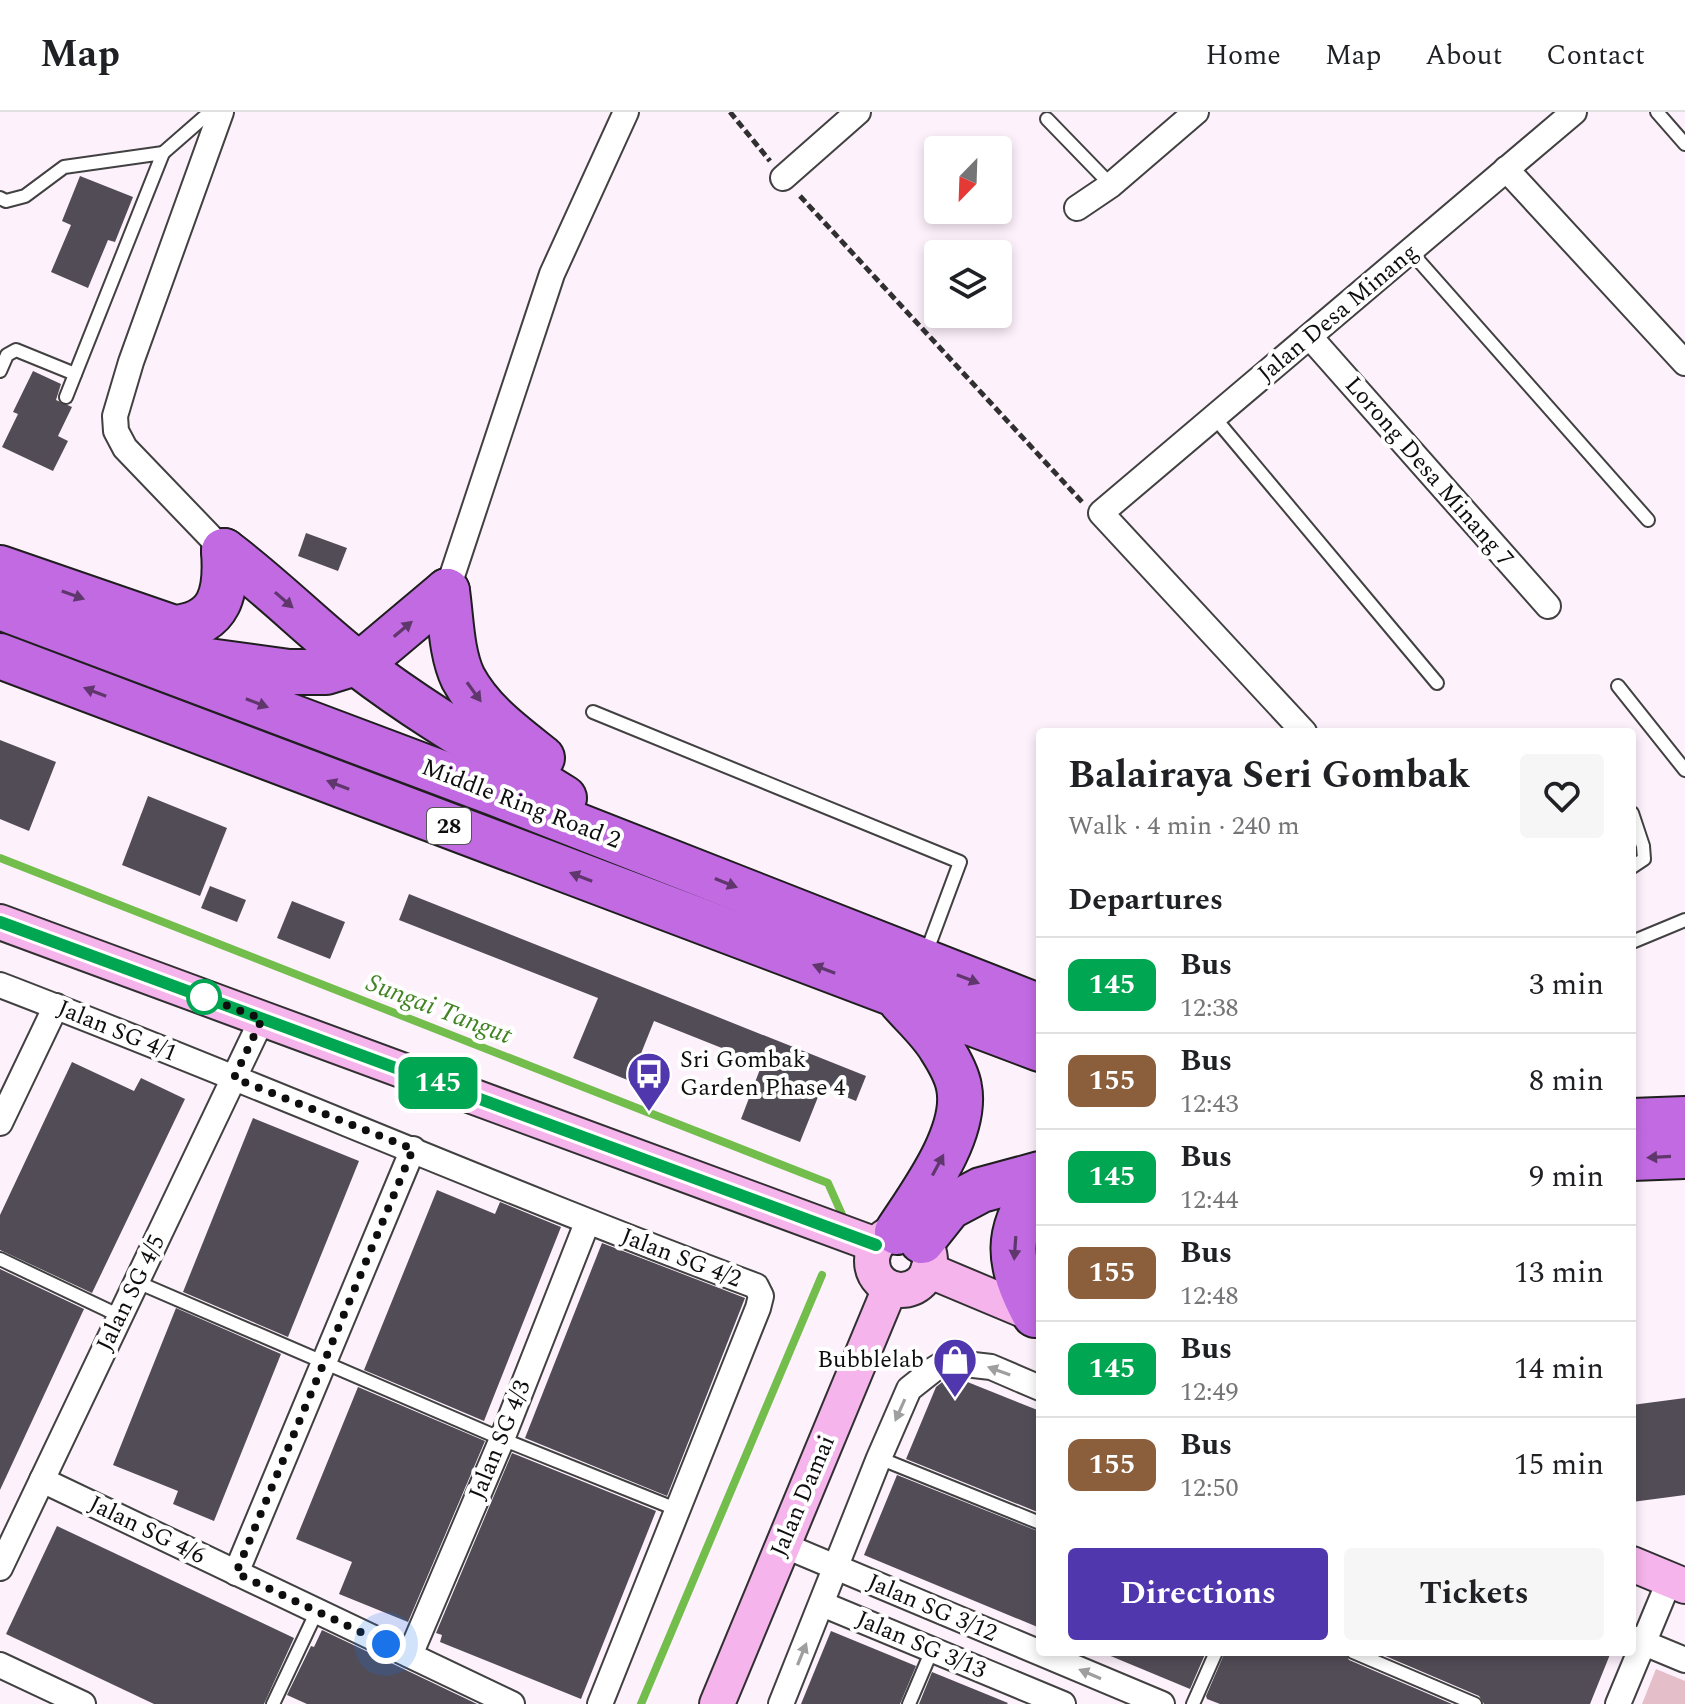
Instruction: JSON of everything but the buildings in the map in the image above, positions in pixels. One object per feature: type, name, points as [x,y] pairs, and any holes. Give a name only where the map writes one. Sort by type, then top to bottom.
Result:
[{"type":"highway","points":[[0,568],[150,622],[174,628],[192,627],[206,619],[218,604],[226,580],[224,551]]},
{"type":"highway","points":[[224,551],[359,665],[452,730],[662,858]]},
{"type":"highway","points":[[117,650],[289,672],[326,672],[352,664],[359,665],[447,591]]},
{"type":"highway","points":[[447,591],[455,651],[463,677],[492,717],[662,858]]},
{"type":"highway","name":"Middle Ring Road 2","points":[[0,607],[662,858],[1036,1005]]},
{"type":"highway","name":"Middle Ring Road 2","points":[[0,656],[1036,1048]]},
{"type":"highway","points":[[897,997],[940,1046],[959,1086],[960,1104],[953,1137],[926,1188],[906,1247]]},
{"type":"highway","points":[[1636,1122],[1685,1128]]},
{"type":"highway","points":[[1636,1156],[1685,1128]]},
{"type":"highway","points":[[906,1247],[949,1207],[981,1190],[1036,1175]]},
{"type":"highway","points":[[1036,1190],[1018,1220],[1012,1255],[1020,1286],[1036,1314]]},
{"type":"street","points":[[221,112],[131,362],[115,416],[116,431],[125,448],[224,551]]},
{"type":"street","points":[[447,591],[552,274],[626,112]]},
{"type":"street","points":[[783,178],[858,112]]},
{"type":"street","points":[[1077,208],[1111,185],[1196,112]]},
{"type":"street","name":"Jalan Desa Minang","points":[[1101,513],[1574,112]]},
{"type":"street","points":[[1506,169],[1685,363]]},
{"type":"street","name":"Lorong Desa Minang 7","points":[[1310,337],[1548,606]]},
{"type":"street","points":[[1101,513],[1300,728]]},
{"type":"street","points":[[0,922],[262,1019],[906,1247],[1036,1315]]},
{"type":"street","name":"Jalan SG 4/1","points":[[0,985],[234,1078]]},
{"type":"street","points":[[0,1123],[56,1006]]},
{"type":"street","name":"Jalan SG 4/5","points":[[2,1556],[42,1480],[262,1019]]},
{"type":"street","name":"Jalan SG 4/2","points":[[234,1078],[587,1223],[756,1286],[760,1291],[758,1308],[600,1704]]},
{"type":"street","points":[[236,1573],[413,1149]]},
{"type":"street","name":"Jalan SG 4/3","points":[[410,1655],[502,1439],[587,1223]]},
{"type":"street","points":[[906,1247],[917,1285],[908,1289],[890,1288],[877,1277],[871,1261],[906,1247]]},
{"type":"street","name":"Jalan Damai","points":[[717,1704],[890,1288]]},
{"type":"street","points":[[781,1704],[834,1567],[909,1389],[941,1365],[956,1363],[991,1367],[1036,1386]]},
{"type":"street","name":"Jalan SG 4/6","points":[[42,1480],[512,1704]]},
{"type":"street","name":"Jalan SG 3/12","points":[[783,1545],[1036,1651]]},
{"type":"street","points":[[1636,1566],[1678,1582],[1638,1640],[1685,1660]]},
{"type":"street","name":"Jalan SG 3/13","points":[[822,1604],[932,1650],[1035,1699],[1063,1704]]},
{"type":"street","name":"Jalan SG 3/12","points":[[1047,1656],[1162,1704]]},
{"type":"street","points":[[1618,1704],[1633,1656]]},
{"type":"street","points":[[0,1665],[83,1704]]},
{"type":"lane","points":[[66,397],[163,153],[210,112]]},
{"type":"lane","points":[[1657,112],[1685,144]]},
{"type":"lane","points":[[1047,119],[1111,185]]},
{"type":"lane","points":[[0,198],[6,201],[25,196],[64,167],[163,153]]},
{"type":"lane","points":[[1411,252],[1648,520]]},
{"type":"lane","points":[[0,371],[7,355],[16,350],[75,374]]},
{"type":"lane","points":[[1214,417],[1437,683]]},
{"type":"lane","points":[[1618,686],[1685,770]]},
{"type":"lane","points":[[593,712],[960,862],[923,962]]},
{"type":"lane","points":[[1636,825],[1644,859],[1636,864]]},
{"type":"lane","points":[[1636,940],[1685,920]]},
{"type":"lane","points":[[0,1259],[120,1316]]},
{"type":"lane","points":[[137,1282],[502,1439],[676,1509]]},
{"type":"lane","points":[[879,1458],[1036,1521]]},
{"type":"lane","points":[[273,1704],[317,1611]]},
{"type":"lane","points":[[909,1704],[932,1650]]},
{"type":"lane","points":[[1193,1704],[1214,1656]]},
{"type":"lane","points":[[1362,1656],[1475,1704]]},
{"type":"path","points":[[730,112],[783,178],[951,358],[1074,497],[1101,513]]},
{"type":"shaded area","points":[[1656,1669],[1685,1681],[1685,1704],[1642,1704]]},
{"type":"waterway","name":"Sungai Tangut","points":[[0,858],[828,1183],[844,1219]]},
{"type":"waterway","name":"Sungai Tangut","points":[[641,1704],[822,1275]]},
{"type":"bus line","name":"145","points":[[0,922],[876,1245]]},
{"type":"place","name":"Sri Gombak Garden Phase 4","points":[[649,1113]]},
{"type":"place","name":"Bubblelab","points":[[955,1399]]},
{"type":"route","points":[[204,997],[262,1019],[234,1078],[413,1149],[236,1573],[386,1644]]}]
